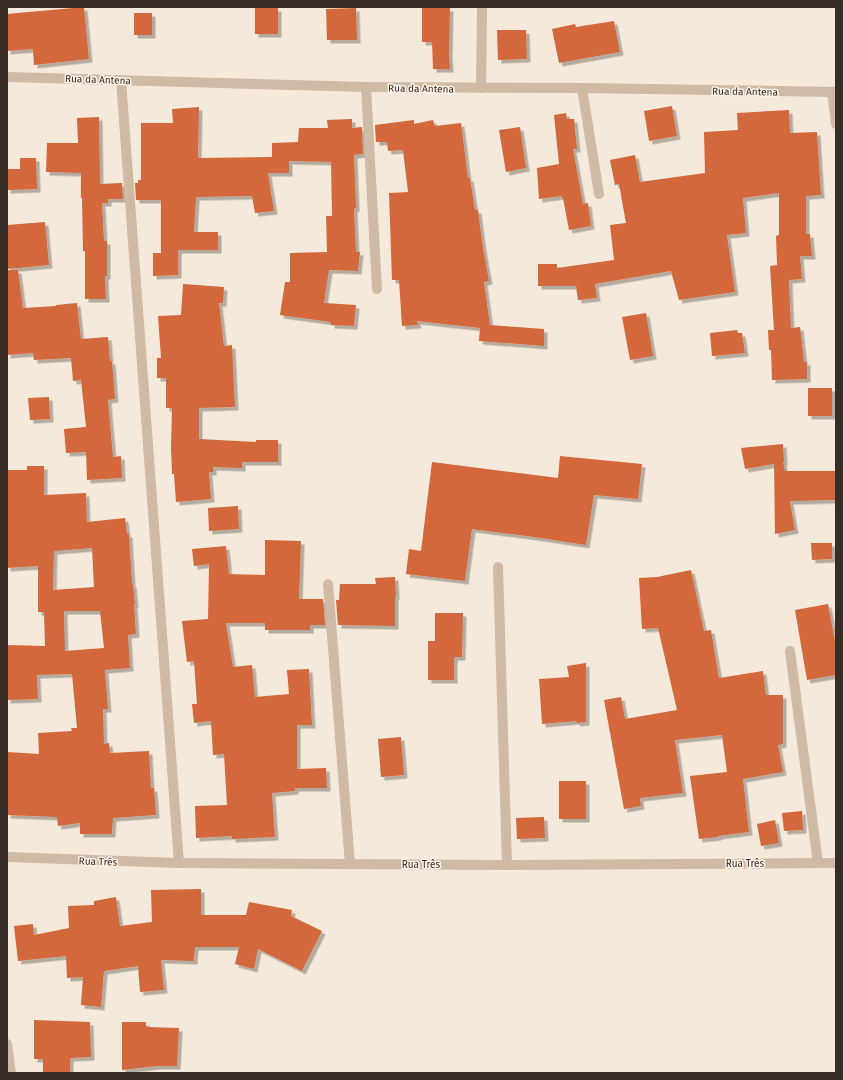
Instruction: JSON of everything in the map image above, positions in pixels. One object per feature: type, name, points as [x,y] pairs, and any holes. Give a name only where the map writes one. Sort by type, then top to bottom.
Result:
[{"type":"street","points":[[481,88],[482,7]]},
{"type":"street","name":"Rua da Antena","points":[[7,77],[366,87],[582,88],[834,92]]},
{"type":"street","points":[[121,80],[180,863]]},
{"type":"street","points":[[366,87],[377,289]]},
{"type":"street","points":[[582,88],[599,194]]},
{"type":"street","points":[[834,92],[836,124]]},
{"type":"street","points":[[498,567],[507,865]]},
{"type":"street","points":[[328,584],[350,864]]},
{"type":"street","points":[[790,652],[818,863]]},
{"type":"street","name":"Rua Três","points":[[7,857],[180,863],[507,865],[836,863]]},
{"type":"street","points":[[7,1044],[11,1073]]},
{"type":"building","points":[[84,7],[89,59],[34,65],[33,49],[7,51],[7,14]]},
{"type":"building","points":[[255,8],[278,8],[278,34],[255,34]]},
{"type":"building","points":[[356,8],[357,40],[327,40],[326,9]]},
{"type":"building","points":[[422,8],[450,8],[450,69],[433,69],[432,42],[422,42]]},
{"type":"building","points":[[134,13],[152,13],[152,35],[134,35]]},
{"type":"building","points":[[614,21],[620,52],[559,63],[552,29],[575,24],[576,27]]},
{"type":"building","points":[[497,30],[526,30],[527,59],[498,60]]},
{"type":"building","points":[[672,106],[677,136],[649,141],[644,111]]},
{"type":"building","points":[[199,107],[198,158],[272,157],[272,143],[298,142],[299,128],[328,128],[327,120],[352,119],[352,128],[362,127],[363,154],[354,155],[356,252],[360,252],[358,271],[329,270],[324,303],[356,305],[354,326],[331,325],[331,322],[280,315],[285,282],[290,282],[290,253],[327,252],[326,216],[332,216],[331,162],[289,161],[289,173],[268,173],[274,211],[255,213],[252,196],[196,197],[194,232],[218,232],[218,250],[178,250],[178,275],[153,276],[153,253],[161,253],[161,200],[136,200],[135,183],[138,183],[138,180],[141,180],[141,123],[173,123],[172,109]]},
{"type":"building","points":[[789,110],[790,133],[817,132],[821,195],[806,196],[806,234],[810,234],[812,256],[800,256],[802,279],[789,280],[791,328],[800,327],[804,362],[807,362],[807,379],[772,380],[771,350],[769,350],[768,330],[774,330],[770,266],[777,265],[776,236],[779,235],[779,193],[743,198],[746,233],[727,235],[735,292],[679,300],[671,271],[595,284],[597,298],[578,300],[576,286],[538,286],[538,264],[557,264],[557,268],[614,260],[610,225],[626,223],[619,184],[615,185],[610,160],[635,155],[640,182],[705,173],[704,132],[738,130],[737,113]]},
{"type":"building","points":[[566,113],[567,119],[574,119],[577,149],[573,149],[583,204],[588,203],[591,226],[569,230],[562,196],[539,199],[537,168],[559,164],[554,115]]},
{"type":"building","points":[[99,117],[100,184],[122,183],[123,199],[108,199],[108,203],[102,203],[104,241],[107,241],[107,276],[105,276],[106,299],[85,299],[85,251],[83,251],[81,173],[46,172],[47,143],[78,143],[77,118]]},
{"type":"building","points":[[414,120],[414,124],[433,120],[435,126],[461,123],[468,178],[470,178],[475,210],[478,210],[489,281],[484,282],[490,325],[544,329],[544,346],[479,341],[480,328],[417,321],[418,325],[402,326],[399,280],[392,280],[389,193],[408,192],[403,150],[388,151],[387,142],[376,142],[375,125]]},
{"type":"building","points":[[520,127],[526,168],[506,172],[499,130]]},
{"type":"building","points":[[20,158],[36,158],[37,189],[7,190],[7,169],[20,169]]},
{"type":"building","points":[[45,222],[49,265],[7,269],[7,225]]},
{"type":"building","points":[[7,270],[18,270],[23,308],[77,303],[81,339],[108,337],[110,361],[112,361],[115,399],[108,400],[113,457],[121,456],[122,478],[87,480],[86,452],[66,453],[64,429],[86,427],[81,380],[73,381],[71,358],[34,360],[33,353],[7,355]]},
{"type":"building","points":[[183,284],[224,287],[223,303],[219,303],[224,346],[232,345],[235,407],[199,408],[199,439],[256,442],[256,440],[278,440],[278,462],[242,462],[242,468],[213,467],[213,472],[209,472],[211,499],[176,502],[174,474],[172,474],[172,408],[166,408],[166,378],[157,378],[157,358],[161,358],[158,316],[181,315]]},
{"type":"building","points":[[646,313],[653,356],[630,360],[622,317]]},
{"type":"building","points":[[737,330],[738,333],[742,333],[745,353],[712,356],[710,333]]},
{"type":"building","points":[[808,388],[832,388],[832,416],[808,416]]},
{"type":"building","points":[[49,397],[50,419],[30,420],[28,398]]},
{"type":"building","points":[[783,444],[783,462],[785,471],[835,471],[836,500],[790,501],[795,530],[775,534],[774,464],[745,469],[741,448]]},
{"type":"building","points":[[560,456],[642,464],[638,499],[594,495],[586,545],[472,529],[465,581],[406,574],[409,549],[421,551],[432,462],[558,478]]},
{"type":"building","points":[[27,466],[44,466],[44,495],[86,493],[87,522],[125,518],[127,534],[129,534],[136,634],[128,635],[130,668],[105,670],[108,709],[103,709],[104,744],[109,743],[110,753],[149,751],[151,788],[154,788],[156,815],[113,818],[112,834],[80,834],[80,823],[58,826],[57,817],[7,815],[7,752],[39,754],[38,733],[72,731],[71,728],[77,728],[72,674],[37,675],[38,699],[7,700],[7,645],[45,646],[44,612],[38,612],[38,566],[7,568],[7,470],[27,470]],"holes":[[[92,548],[94,587],[53,590],[54,551]],[[64,611],[100,611],[104,648],[65,651]]]},
{"type":"building","points":[[238,506],[239,529],[209,531],[208,508]]},
{"type":"building","points":[[265,540],[301,541],[299,599],[323,599],[325,625],[310,625],[310,630],[265,630],[265,623],[226,623],[233,667],[252,665],[255,697],[289,694],[287,670],[309,669],[312,725],[297,725],[297,769],[326,768],[327,788],[295,788],[295,791],[272,793],[275,837],[232,839],[232,836],[196,838],[195,806],[227,805],[224,754],[213,755],[211,721],[194,723],[192,704],[197,704],[194,661],[187,662],[182,621],[208,619],[209,564],[194,566],[192,549],[226,546],[229,574],[265,575]]},
{"type":"building","points":[[811,543],[832,543],[832,559],[812,560]]},
{"type":"building","points":[[691,570],[704,631],[711,630],[719,678],[763,671],[766,695],[783,695],[783,744],[778,745],[783,772],[743,779],[749,832],[699,839],[690,776],[727,772],[722,735],[675,740],[683,793],[640,798],[641,806],[624,809],[604,700],[621,697],[625,719],[677,710],[658,628],[642,629],[639,578],[657,577]]},
{"type":"building","points":[[395,577],[395,626],[338,625],[336,600],[339,600],[340,584],[376,584],[375,578]]},
{"type":"building","points":[[828,604],[836,647],[836,675],[807,680],[795,610]]},
{"type":"building","points":[[435,613],[463,613],[462,657],[454,657],[454,680],[428,680],[428,641],[435,641]]},
{"type":"building","points":[[586,663],[586,722],[577,723],[576,721],[542,724],[539,679],[569,677],[567,666]]},
{"type":"building","points":[[401,737],[404,775],[381,777],[378,739]]},
{"type":"building","points":[[559,781],[586,781],[586,819],[559,819]]},
{"type":"building","points":[[802,811],[803,830],[784,831],[782,813]]},
{"type":"building","points":[[544,817],[545,838],[517,839],[516,818]]},
{"type":"building","points":[[775,820],[779,843],[761,846],[757,824]]},
{"type":"building","points":[[201,889],[201,915],[246,915],[249,902],[292,910],[291,916],[322,931],[302,971],[258,949],[254,969],[235,964],[239,947],[195,947],[194,961],[161,960],[164,990],[140,992],[138,966],[104,971],[101,1007],[81,1005],[83,977],[67,978],[66,956],[18,961],[14,926],[33,924],[34,935],[69,928],[68,906],[94,905],[94,901],[116,897],[120,926],[152,922],[151,890]]},
{"type":"building","points":[[34,1020],[90,1022],[91,1057],[70,1058],[70,1073],[43,1073],[43,1059],[34,1059]]},
{"type":"building","points":[[122,1022],[146,1022],[146,1027],[179,1028],[177,1066],[157,1066],[122,1070]]}]
